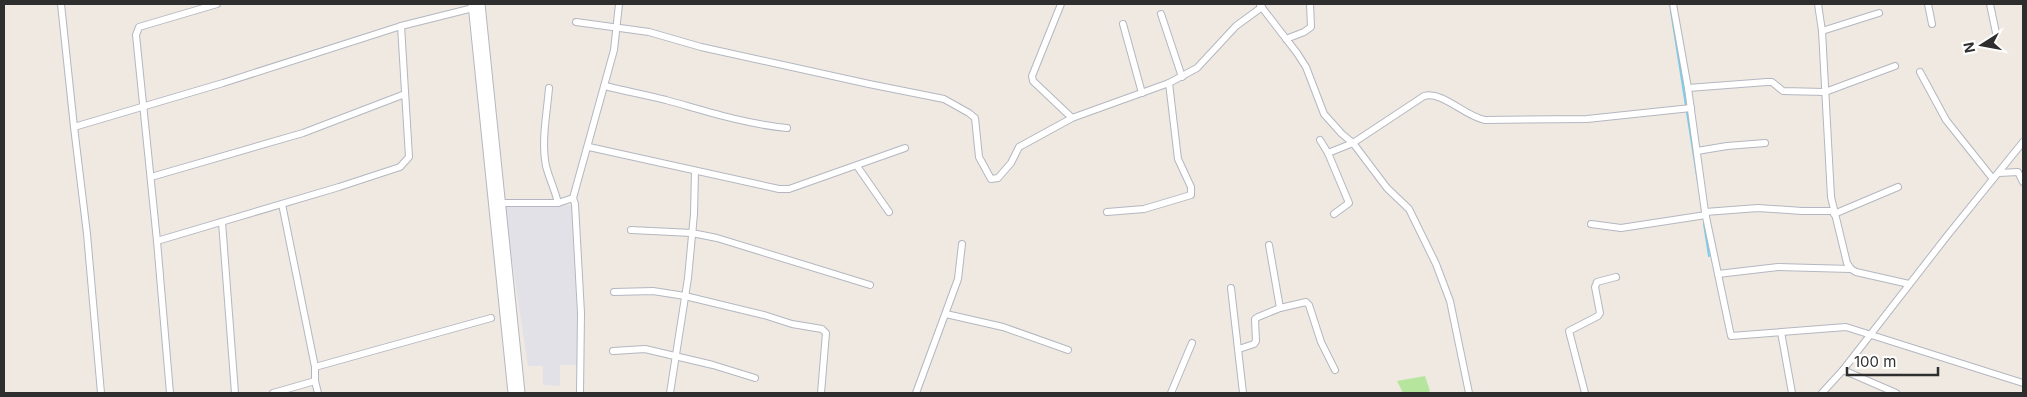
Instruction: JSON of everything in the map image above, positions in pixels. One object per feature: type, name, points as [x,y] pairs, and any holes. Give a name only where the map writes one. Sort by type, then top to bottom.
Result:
[{"type":"main road","points":[[475,5],[501,203],[520,393]]},
{"type":"main road","points":[[475,5],[513,393]]},
{"type":"street","points":[[61,4],[87,234],[101,393]]},
{"type":"street","points":[[170,393],[136,35],[139,27],[217,4]]},
{"type":"street","points":[[580,393],[581,314],[575,204],[573,198],[589,147],[614,50],[619,4]]},
{"type":"street","points":[[1061,4],[1032,76],[1033,81],[1072,118]]},
{"type":"street","points":[[1286,39],[1312,27],[1310,4]]},
{"type":"street","points":[[1673,4],[1688,88],[1705,214],[1731,336],[1846,327],[1871,333],[1897,344],[2023,383]]},
{"type":"street","points":[[1818,4],[1822,30],[1827,155],[1834,213],[1847,264],[1851,269]]},
{"type":"street","points":[[1928,4],[1932,24]]},
{"type":"street","points":[[1990,4],[1996,33]]},
{"type":"street","points":[[74,127],[475,5]]},
{"type":"street","points":[[576,22],[649,32],[701,47],[944,99],[975,118],[979,157],[991,179],[998,178],[1003,174],[1020,147],[1072,118],[1169,83],[1197,68],[1236,26],[1261,5],[1306,67],[1324,114],[1353,143],[1387,188],[1409,209],[1436,264],[1450,301],[1469,393]]},
{"type":"street","points":[[1822,30],[1879,13]]},
{"type":"street","points":[[1161,14],[1182,76]]},
{"type":"street","points":[[1123,24],[1142,93]]},
{"type":"street","points":[[157,241],[400,167],[409,157],[401,26]]},
{"type":"street","points":[[1688,88],[1772,82],[1783,91],[1824,92],[1895,66]]},
{"type":"street","points":[[1920,72],[1946,120],[1993,179]]},
{"type":"street","points":[[1106,212],[1144,209],[1191,195],[1191,187],[1178,159],[1169,83]]},
{"type":"street","points":[[605,86],[714,114],[786,128]]},
{"type":"street","points":[[549,88],[544,143],[546,164],[555,188],[558,203]]},
{"type":"street","points":[[150,176],[303,133],[405,94]]},
{"type":"street","points":[[1328,153],[1353,143],[1424,96],[1430,94],[1438,96],[1471,116],[1485,120],[1587,119],[1691,108]]},
{"type":"street","points":[[1320,140],[1328,153],[1349,203],[1334,214]]},
{"type":"street","points":[[1822,393],[2023,142]]},
{"type":"street","points":[[1697,151],[1765,143]]},
{"type":"street","points":[[589,147],[695,171],[790,189],[905,148]]},
{"type":"street","points":[[857,166],[889,212]]},
{"type":"street","points":[[670,393],[686,296],[695,171]]},
{"type":"street","points":[[1998,173],[2018,172],[2023,182]]},
{"type":"street","points":[[1591,224],[1621,228],[1705,214],[1758,208],[1834,213],[1898,187]]},
{"type":"street","points":[[501,203],[558,203],[573,198]]},
{"type":"street","points":[[282,204],[315,367],[318,393]]},
{"type":"street","points":[[222,222],[234,393]]},
{"type":"street","points":[[631,230],[692,233],[718,238],[870,285]]},
{"type":"street","points":[[916,393],[958,279],[962,244]]},
{"type":"street","points":[[1270,245],[1280,308]]},
{"type":"street","points":[[1718,274],[1778,267],[1851,269],[1909,284]]},
{"type":"street","points":[[1585,393],[1569,331],[1598,316],[1600,313],[1597,282],[1616,277]]},
{"type":"street","points":[[1231,288],[1243,393]]},
{"type":"street","points":[[614,292],[653,291],[686,296],[764,315],[792,324],[824,330],[826,339],[821,393]]},
{"type":"street","points":[[1238,349],[1254,344],[1256,341],[1256,319],[1258,317],[1280,308],[1306,302],[1309,305],[1321,342],[1335,370]]},
{"type":"street","points":[[946,314],[1003,327],[1068,350]]},
{"type":"street","points":[[315,367],[491,318]]},
{"type":"street","points":[[1781,332],[1792,393]]},
{"type":"street","points":[[1171,393],[1192,343]]},
{"type":"street","points":[[614,351],[645,349],[713,365],[754,378]]},
{"type":"street","points":[[1842,370],[1896,393]]},
{"type":"street","points":[[273,393],[315,380]]},
{"type":"shaded area","points":[[573,205],[579,365],[560,365],[560,386],[543,385],[543,366],[528,366],[504,206]]},
{"type":"green space","points":[[1425,376],[1430,391],[1427,393],[1403,393],[1397,381]]},
{"type":"waterway","points":[[1671,11],[1698,182]]},
{"type":"waterway","points":[[1704,224],[1709,256]]}]
